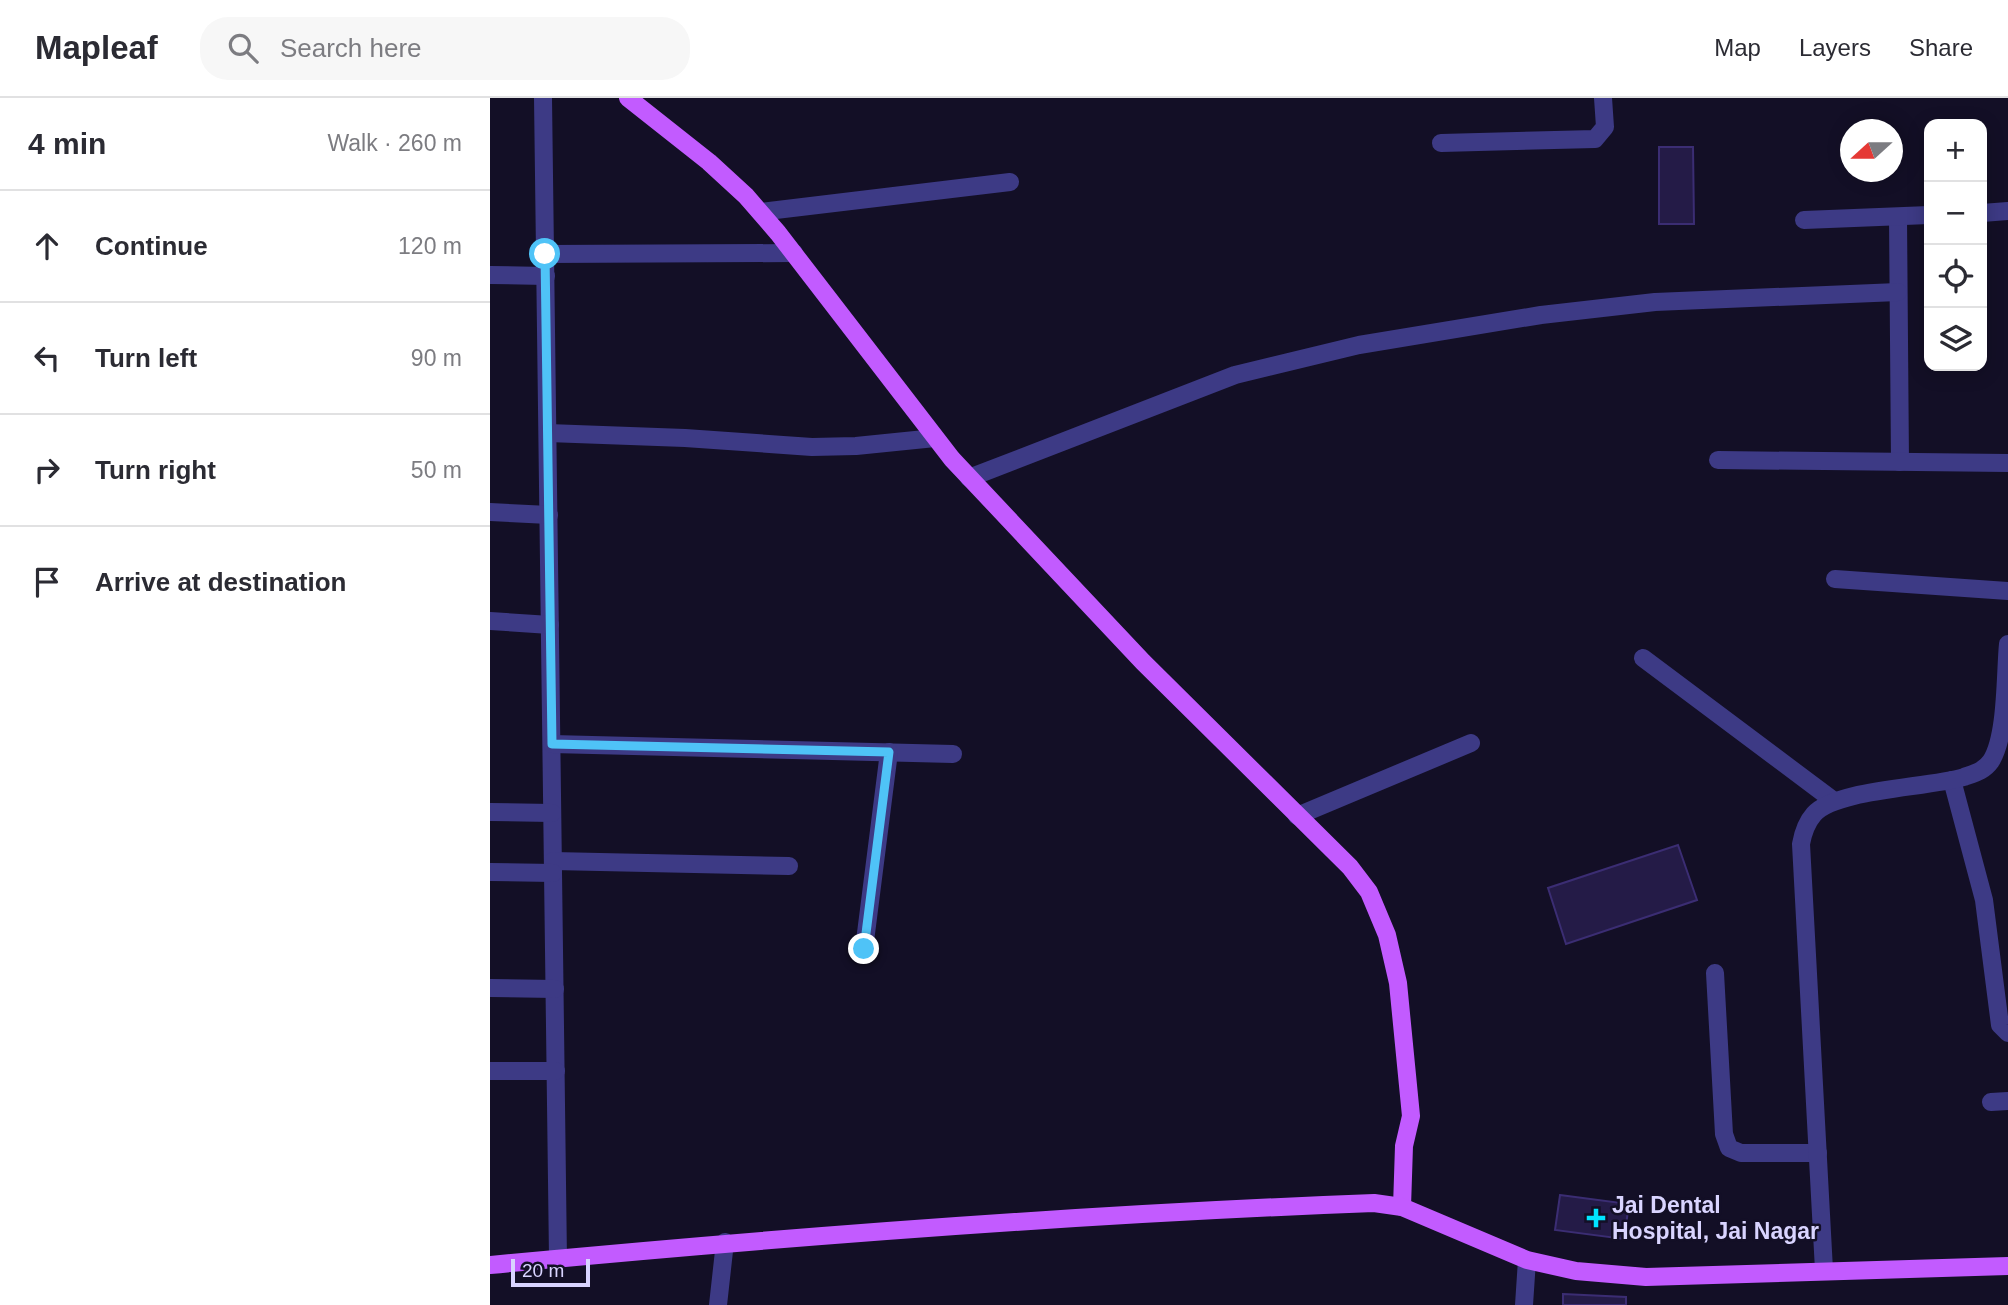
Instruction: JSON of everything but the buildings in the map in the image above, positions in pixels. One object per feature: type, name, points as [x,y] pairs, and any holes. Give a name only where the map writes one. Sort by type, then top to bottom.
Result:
[{"type":"main road","points":[[628,98],[709,162],[760,212],[969,478],[1143,662],[1362,884],[1388,935],[1398,983],[1411,1104],[1404,1146],[1402,1207]]},
{"type":"main road","points":[[490,1265],[725,1242],[1244,1208],[1374,1203],[1402,1207],[1527,1260],[1576,1271],[1646,1277],[2008,1266]]},
{"type":"street","points":[[543,98],[558,1259]]},
{"type":"street","points":[[1441,143],[1595,139],[1605,127],[1603,98]]},
{"type":"street","points":[[760,212],[1010,182]]},
{"type":"street","points":[[1987,213],[2008,211]]},
{"type":"street","points":[[1804,220],[1924,215]]},
{"type":"street","points":[[1898,216],[1900,462]]},
{"type":"street","points":[[545,254],[794,253]]},
{"type":"street","points":[[490,275],[546,276]]},
{"type":"street","points":[[969,478],[1236,375],[1359,345],[1541,315],[1656,302],[1898,292]]},
{"type":"street","points":[[548,433],[685,438],[811,447],[856,446],[935,438]]},
{"type":"street","points":[[1718,460],[2008,463]]},
{"type":"street","points":[[490,512],[549,515]]},
{"type":"street","points":[[1835,579],[2008,591]]},
{"type":"street","points":[[490,621],[550,625]]},
{"type":"street","points":[[1824,1270],[1801,844],[1804,828],[1815,813],[1834,801],[1952,780],[1983,771],[1993,759],[2001,728],[2008,644]]},
{"type":"street","points":[[1643,658],[1834,801]]},
{"type":"street","points":[[1297,816],[1471,743]]},
{"type":"street","points":[[552,744],[953,754]]},
{"type":"street","points":[[864,949],[889,752]]},
{"type":"street","points":[[1952,780],[1983,900],[2000,1025],[2008,1033]]},
{"type":"street","points":[[490,812],[552,813]]},
{"type":"street","points":[[490,872],[553,867],[789,866]]},
{"type":"street","points":[[1715,973],[1724,1134],[1729,1148],[1741,1153],[1818,1153]]},
{"type":"street","points":[[490,988],[555,989]]},
{"type":"street","points":[[490,1071],[556,1071]]},
{"type":"street","points":[[718,1305],[725,1242]]},
{"type":"street","points":[[1524,1305],[1527,1260]]},
{"type":"place","name":"Jai Dental Hospital, Jai Nagar","points":[[1596,1218]]},
{"type":"route","points":[[545,254],[552,744],[889,752],[864,949]]}]
